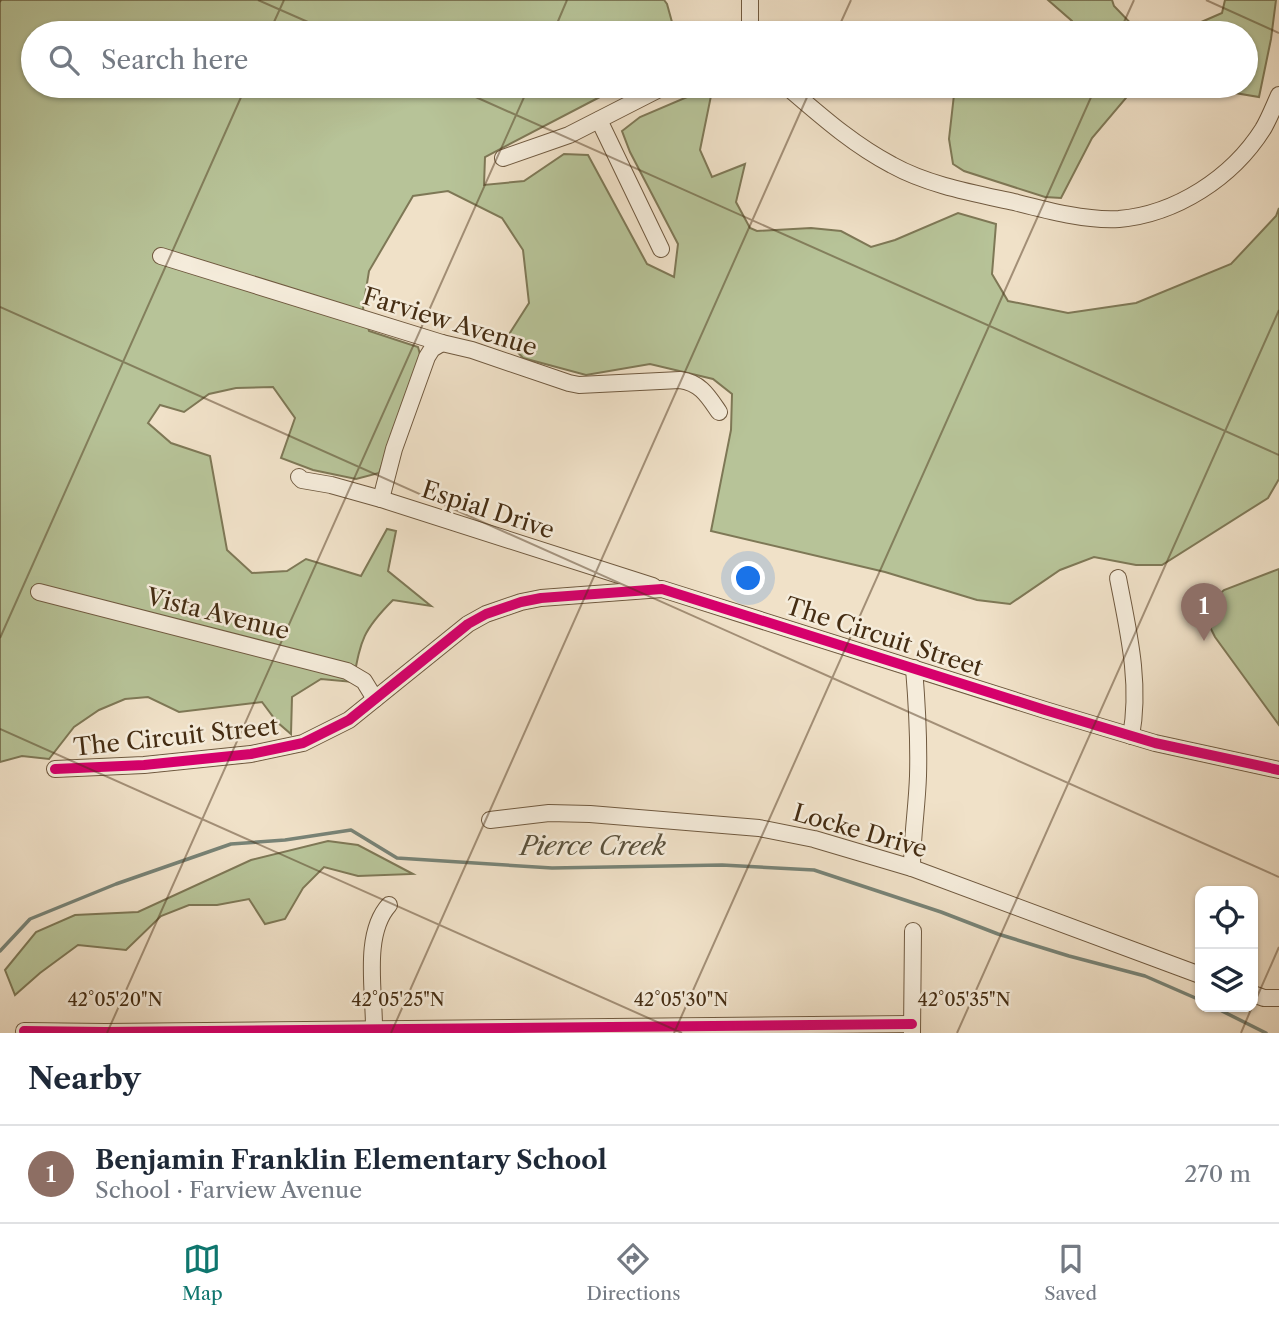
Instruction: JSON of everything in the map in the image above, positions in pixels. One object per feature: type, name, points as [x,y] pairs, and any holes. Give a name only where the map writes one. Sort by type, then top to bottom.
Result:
[{"type":"street","points":[[750,0],[750,21]]},
{"type":"street","points":[[800,98],[843,136],[894,167],[912,174],[1036,208],[1117,219],[1155,213],[1174,206],[1210,184],[1263,129],[1279,95]]},
{"type":"street","points":[[503,158],[569,135],[642,98]]},
{"type":"street","points":[[599,120],[660,249]]},
{"type":"street","name":"Farview Avenue","points":[[161,257],[472,350],[556,380],[579,385],[680,380],[693,382],[704,391],[719,412]]},
{"type":"street","points":[[381,499],[406,412],[427,357],[432,349],[442,343]]},
{"type":"street","name":"Espial Drive","points":[[299,477],[302,480],[381,499],[662,589]]},
{"type":"street","points":[[1118,578],[1135,676],[1135,715],[1131,736]]},
{"type":"street","name":"The Circuit Street","points":[[55,769],[144,765],[282,749],[326,734],[349,720],[468,624],[486,614],[541,598],[662,589],[1131,736],[1279,770]]},
{"type":"street","name":"Vista Avenue","points":[[39,592],[347,671],[364,681],[375,699]]},
{"type":"street","points":[[912,868],[918,745],[914,668]]},
{"type":"street","name":"Locke Drive","points":[[490,820],[549,813],[590,814],[759,828],[814,839],[912,868],[1195,973]]},
{"type":"street","points":[[374,1032],[373,937],[381,914],[389,905]]},
{"type":"street","points":[[23,1031],[374,1032],[912,1028],[913,931]]},
{"type":"street","points":[[1258,996],[1279,998]]},
{"type":"green space","points":[[0,0],[664,0],[672,21],[21,21],[21,98],[598,98],[485,157],[484,185],[524,181],[564,154],[588,155],[647,264],[674,277],[678,244],[630,152],[622,131],[640,117],[685,98],[711,98],[700,150],[712,177],[745,164],[736,202],[750,228],[757,231],[811,228],[841,231],[871,247],[895,240],[958,213],[996,224],[992,274],[1008,301],[1068,313],[1136,303],[1231,264],[1276,216],[1279,208],[1279,479],[1268,498],[1162,565],[1136,565],[1094,557],[1060,570],[1010,604],[977,600],[885,572],[711,531],[731,430],[732,394],[713,379],[650,364],[586,375],[523,358],[506,339],[529,303],[523,250],[502,218],[448,191],[413,196],[369,271],[363,308],[369,331],[418,347],[421,358],[379,473],[356,479],[313,470],[281,458],[295,418],[273,387],[236,388],[209,394],[184,412],[160,405],[148,423],[171,443],[210,456],[227,550],[252,573],[287,571],[306,559],[361,576],[387,529],[396,531],[388,571],[431,606],[393,600],[364,637],[353,682],[321,679],[292,697],[291,734],[277,722],[262,702],[179,712],[148,697],[125,699],[99,710],[74,727],[49,759],[22,756],[0,762]]},
{"type":"green space","points":[[1048,0],[1112,0],[1114,6],[1128,21],[1072,21]]},
{"type":"green space","points":[[1225,0],[1276,0],[1259,97],[1258,21],[1204,21],[1222,13]]},
{"type":"green space","points":[[954,98],[1126,98],[1092,138],[1061,198],[1045,197],[964,171],[953,164],[949,139]]},
{"type":"green space","points":[[1279,569],[1279,725],[1215,637],[1207,621],[1216,597],[1224,590]]},
{"type":"green space","points":[[328,841],[358,845],[413,874],[358,876],[324,867],[303,888],[285,919],[265,924],[249,899],[217,905],[189,905],[161,916],[126,950],[78,945],[15,995],[5,970],[36,932],[75,915],[138,912],[251,860]]},
{"type":"waterway","name":"Pierce Creek","points":[[0,951],[30,919],[116,884],[231,844],[285,840],[351,830],[397,858],[552,868],[722,865],[814,870],[998,934],[1145,976],[1195,998]]},
{"type":"waterway","name":"Pierce Creek","points":[[1224,1012],[1266,1033]]},
{"type":"cycle path","points":[[55,769],[144,765],[251,754],[303,743],[349,720],[468,624],[486,614],[541,598],[662,589],[1155,743],[1279,770]]},
{"type":"cycle path","points":[[24,1031],[912,1024]]},
{"type":"place","name":"Benjamin Franklin Elementary School","points":[[1204,641]]}]
